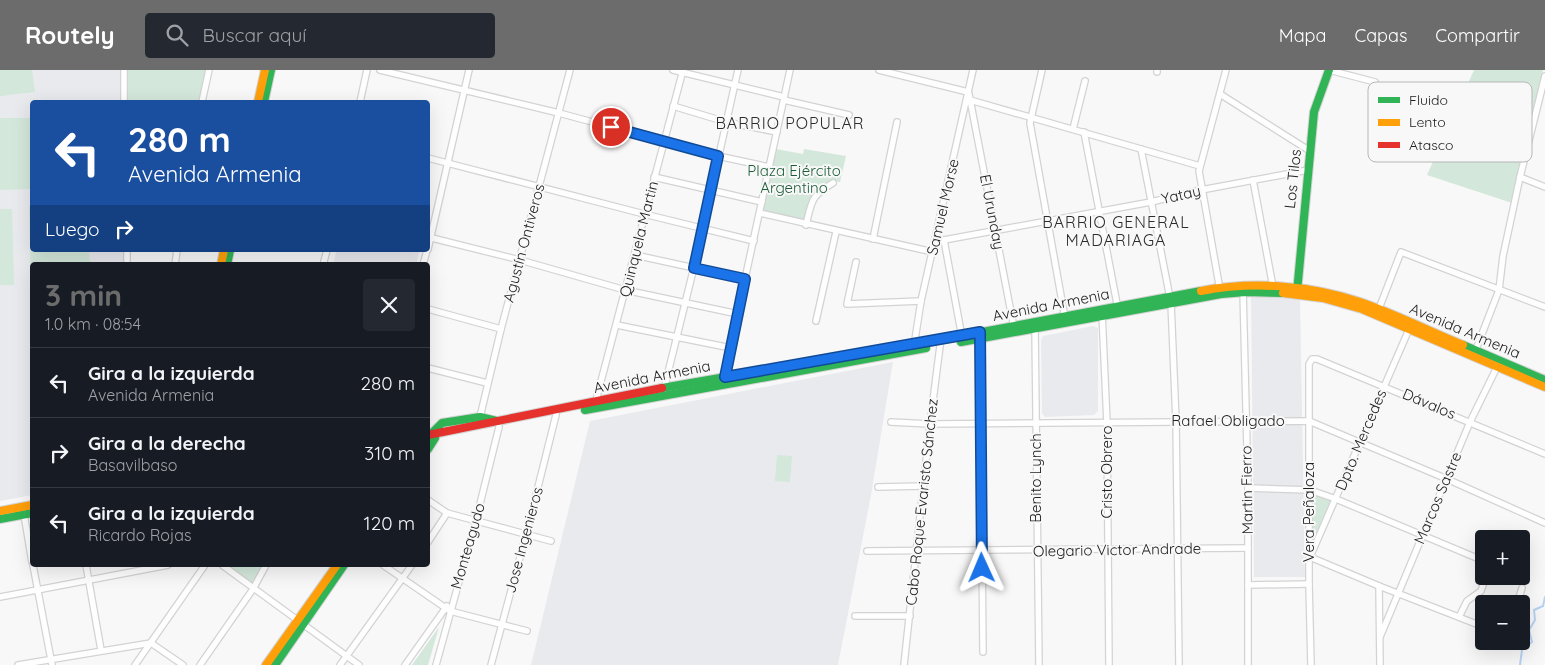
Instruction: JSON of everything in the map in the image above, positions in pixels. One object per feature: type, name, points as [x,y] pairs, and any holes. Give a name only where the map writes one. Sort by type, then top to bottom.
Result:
[{"type":"main road","points":[[258,100],[265,70]]},
{"type":"main road","points":[[264,100],[271,70]]},
{"type":"main road","name":"Los Tilos","points":[[1297,291],[1314,112],[1329,70]]},
{"type":"main road","name":"Avenida Armenia","points":[[430,437],[727,380],[914,348],[1220,291],[1243,289],[1273,289],[1334,294],[1474,353],[1545,387]]},
{"type":"main road","name":"Avenida Armenia","points":[[1498,364],[1545,380]]},
{"type":"main road","name":"Avenida Armenia","points":[[499,424],[556,415],[596,405]]},
{"type":"main road","points":[[430,437],[442,423],[480,417],[499,424]]},
{"type":"main road","points":[[0,511],[30,505]]},
{"type":"main road","points":[[0,519],[30,513]]},
{"type":"main road","points":[[275,665],[336,567]]},
{"type":"main road","points":[[266,665],[342,567]]},
{"type":"street","points":[[124,70],[124,100]]},
{"type":"street","points":[[202,100],[209,70]]},
{"type":"street","points":[[360,100],[367,70]]},
{"type":"street","points":[[380,70],[465,90],[718,156],[769,167]]},
{"type":"street","points":[[430,233],[470,70]]},
{"type":"street","name":"Agustín Ontiveros","points":[[480,417],[501,329],[570,70]]},
{"type":"street","points":[[674,70],[849,115]]},
{"type":"street","points":[[665,392],[738,70]]},
{"type":"street","points":[[727,380],[731,348],[745,279],[790,70]]},
{"type":"street","points":[[879,70],[968,92]]},
{"type":"street","name":"Samuel Morse","points":[[914,348],[922,301],[973,70]]},
{"type":"street","points":[[1042,70],[1030,120],[1066,319]]},
{"type":"street","points":[[1220,291],[1199,171],[1226,70]]},
{"type":"street","points":[[1329,70],[1375,82]]},
{"type":"street","name":"Quinquela Martin","points":[[596,405],[663,141],[683,71]]},
{"type":"street","points":[[1532,129],[1545,76]]},
{"type":"street","points":[[1073,129],[1086,81]]},
{"type":"street","name":"El Urunday","points":[[968,92],[1014,329]]},
{"type":"street","points":[[1220,94],[1310,151]]},
{"type":"street","points":[[970,100],[1030,120],[1073,129],[1200,166]]},
{"type":"street","points":[[673,106],[726,122],[777,132]]},
{"type":"street","points":[[873,240],[897,122]]},
{"type":"street","points":[[1084,132],[1118,309]]},
{"type":"street","points":[[1141,149],[1170,300],[1176,421],[1179,665]]},
{"type":"street","points":[[430,158],[754,241]]},
{"type":"street","points":[[1474,353],[1499,290],[1503,256],[1524,162]]},
{"type":"street","name":"Yatay","points":[[936,239],[944,240],[1151,202],[1201,190],[1308,170]]},
{"type":"street","points":[[654,177],[762,202]]},
{"type":"street","points":[[1520,177],[1545,186]]},
{"type":"street","points":[[1253,180],[1273,289]]},
{"type":"street","points":[[806,225],[812,200],[833,183]]},
{"type":"street","points":[[760,213],[836,232],[933,252]]},
{"type":"street","points":[[816,321],[836,232]]},
{"type":"street","points":[[430,237],[520,260],[625,290],[738,314]]},
{"type":"street","points":[[944,240],[962,338]]},
{"type":"street","points":[[1378,312],[1401,252],[1545,307]]},
{"type":"street","points":[[635,255],[745,279]]},
{"type":"street","points":[[856,262],[847,304],[922,301]]},
{"type":"street","name":"Martin Fierro","points":[[1243,289],[1248,488],[1248,665]]},
{"type":"street","points":[[430,310],[501,329]]},
{"type":"street","name":"Cristo Obrero","points":[[1101,312],[1107,423],[1109,665]]},
{"type":"street","points":[[617,325],[731,348]]},
{"type":"street","name":"Benito Lynch","points":[[1034,325],[1039,665]]},
{"type":"street","name":"Dpto. Mercedes","points":[[1310,557],[1411,326]]},
{"type":"street","points":[[980,335],[983,652]]},
{"type":"street","name":"Cabo Roque Evaristo Sánchez","points":[[904,665],[940,343]]},
{"type":"street","name":"Dávalos","points":[[1312,359],[1316,358],[1545,454]]},
{"type":"street","name":"Vera Peñaloza","points":[[1310,665],[1309,364],[1312,359]]},
{"type":"street","name":"Marcos Sastre","points":[[1380,637],[1470,422],[1498,364]]},
{"type":"street","points":[[430,369],[487,383]]},
{"type":"street","name":"Jose Ingenieros","points":[[490,665],[526,535],[556,415]]},
{"type":"street","name":"Rafael Obligado","points":[[891,422],[930,424],[980,422],[1309,421],[1447,479],[1545,523]]},
{"type":"street","name":"Monteagudo","points":[[436,665],[448,610],[454,596],[476,520],[499,424]]},
{"type":"street","points":[[878,487],[923,486]]},
{"type":"street","points":[[1248,488],[1310,490],[1475,557]]},
{"type":"street","points":[[430,501],[447,513],[551,541]]},
{"type":"street","points":[[430,539],[447,513]]},
{"type":"street","points":[[24,514],[30,547]]},
{"type":"street","name":"Olegario Victor Andrade","points":[[866,552],[1248,548]]},
{"type":"street","points":[[1310,557],[1475,623]]},
{"type":"street","points":[[34,567],[52,662]]},
{"type":"street","points":[[86,567],[101,650]]},
{"type":"street","points":[[0,597],[157,567]]},
{"type":"street","points":[[135,665],[204,567]]},
{"type":"street","points":[[224,567],[252,589],[359,665]]},
{"type":"street","points":[[200,665],[265,567]]},
{"type":"street","points":[[385,567],[448,610],[527,631]]},
{"type":"street","points":[[340,665],[411,567]]},
{"type":"street","points":[[1248,585],[1309,584]]},
{"type":"street","points":[[1459,617],[1467,601],[1481,591],[1483,585]]},
{"type":"street","name":"Marcos Sastre","points":[[1379,586],[1380,665]]},
{"type":"street","points":[[1520,595],[1522,588]]},
{"type":"street","points":[[404,665],[448,610]]},
{"type":"street","points":[[855,616],[910,616]]},
{"type":"street","points":[[18,665],[52,662],[101,650],[151,643],[183,665]]},
{"type":"shaded area","points":[[0,70],[121,70],[121,100],[30,100],[30,252],[123,252],[123,262],[30,262],[30,495],[0,501]]},
{"type":"shaded area","points":[[336,252],[419,252],[417,262],[334,262]]},
{"type":"shaded area","points":[[1251,296],[1300,298],[1305,577],[1254,577]]},
{"type":"shaded area","points":[[1093,326],[1098,328],[1098,411],[1094,415],[1045,417],[1042,413],[1041,340],[1043,336]]},
{"type":"shaded area","points":[[893,362],[871,495],[838,665],[531,665],[590,421]]},
{"type":"green space","points":[[0,70],[32,70],[35,92],[0,96]]},
{"type":"green space","points":[[124,70],[209,70],[202,100],[124,100]]},
{"type":"green space","points":[[1474,70],[1543,70],[1532,117],[1532,82],[1469,82]]},
{"type":"green space","points":[[0,118],[30,118],[30,189],[0,190]]},
{"type":"green space","name":"Plaza Ejército Argentino","points":[[776,149],[803,154],[804,149],[846,156],[840,182],[832,181],[823,187],[805,220],[762,210]]},
{"type":"green space","points":[[1433,162],[1522,162],[1512,203],[1427,175]]},
{"type":"green space","points":[[29,207],[30,207],[30,246]]},
{"type":"green space","points":[[0,209],[12,209],[14,285],[0,285]]},
{"type":"green space","points":[[30,252],[89,252],[90,262],[30,262]]},
{"type":"green space","points":[[777,455],[792,456],[790,482],[775,481]]},
{"type":"green space","points":[[1312,494],[1331,499],[1311,546]]},
{"type":"green space","points":[[227,567],[261,567],[251,586]]},
{"type":"green space","points":[[439,627],[428,665],[412,665]]},
{"type":"waterway","points":[[1520,665],[1522,650],[1532,642],[1529,630],[1535,620],[1534,610],[1543,606],[1545,597]]},
{"type":"traffic: fast","points":[[264,100],[271,70]]},
{"type":"traffic: fast","points":[[1297,292],[1314,112],[1329,70]]},
{"type":"traffic: fast","points":[[228,262],[230,252]]},
{"type":"traffic: fast","points":[[662,388],[939,340],[1201,291]]},
{"type":"traffic: fast","points":[[961,342],[1221,294],[1246,292],[1283,293]]},
{"type":"traffic: fast","points":[[1463,345],[1545,380]]},
{"type":"traffic: fast","points":[[585,410],[926,348]]},
{"type":"traffic: fast","points":[[431,434],[442,423],[480,417],[497,421]]},
{"type":"traffic: fast","points":[[430,446],[435,438]]},
{"type":"traffic: fast","points":[[0,519],[30,513]]},
{"type":"traffic: fast","points":[[275,665],[343,567]]},
{"type":"traffic: slow","points":[[258,100],[265,70]]},
{"type":"traffic: slow","points":[[222,262],[224,252]]},
{"type":"traffic: slow","points":[[1201,291],[1240,286],[1281,286],[1341,296],[1399,317],[1463,345]]},
{"type":"traffic: slow","points":[[1283,293],[1323,298],[1362,309],[1545,387]]},
{"type":"traffic: slow","points":[[0,511],[30,505]]},
{"type":"traffic: slow","points":[[266,665],[336,567]]},
{"type":"traffic: jam","points":[[430,435],[662,388]]},
{"type":"district","name":"BARRIO POPULAR","points":[[790,123]]},
{"type":"district","name":"BARRIO GENERAL MADARIAGA","points":[[1116,231]]},
{"type":"route","points":[[611,127],[718,156],[694,268],[745,279],[725,377],[980,332],[982,568]]}]
